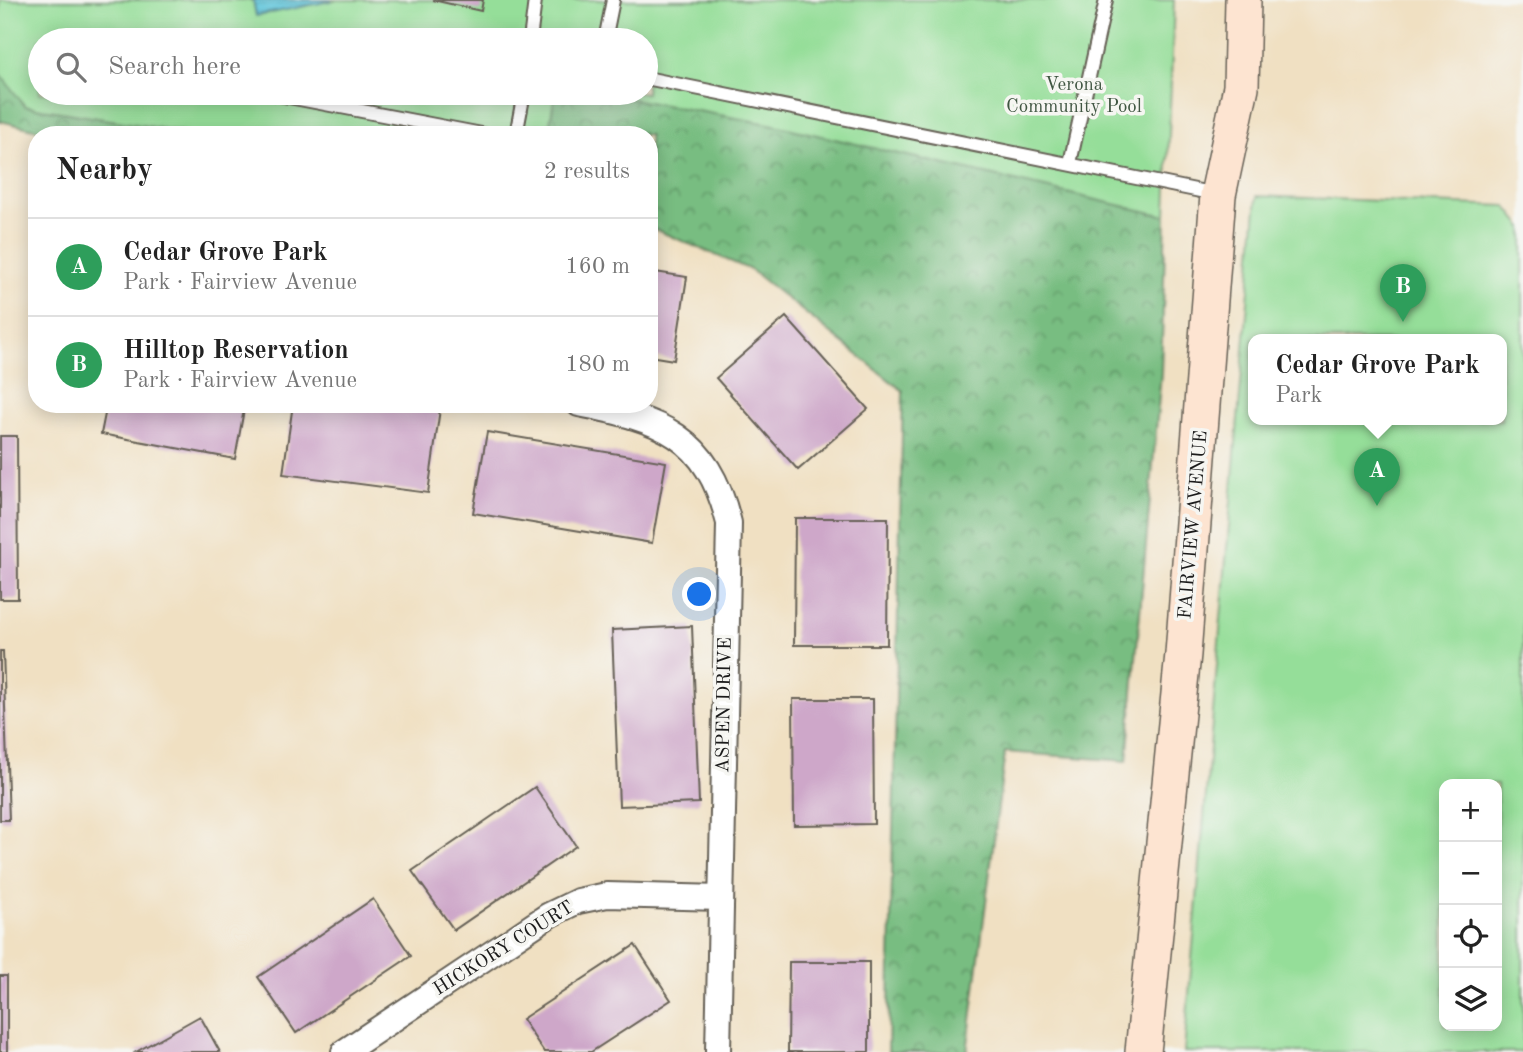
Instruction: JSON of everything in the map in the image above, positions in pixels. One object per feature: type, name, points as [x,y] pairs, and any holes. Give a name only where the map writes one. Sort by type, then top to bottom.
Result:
[{"type":"main road","name":"FAIRVIEW AVENUE","points":[[1143,1052],[1184,654],[1217,195],[1241,87],[1243,0]]},
{"type":"street","name":"ASPEN DRIVE","points":[[624,413],[639,416],[675,435],[703,463],[723,502],[729,523],[718,1052]]},
{"type":"street","name":"HICKORY COURT","points":[[344,1052],[549,915],[578,901],[607,895],[722,898]]},
{"type":"lane","points":[[532,28],[535,0]]},
{"type":"lane","points":[[607,28],[613,0]]},
{"type":"lane","points":[[1070,163],[1106,0]]},
{"type":"lane","points":[[658,80],[1217,195]]},
{"type":"lane","points":[[331,105],[440,126]]},
{"type":"lane","points":[[518,126],[522,105]]},
{"type":"green space","name":"Verona Community Pool","points":[[0,0],[1174,0],[1166,216],[775,125],[658,104],[658,28],[28,28],[28,105],[553,105],[550,126],[147,126],[25,106],[0,74]]},
{"type":"green space","points":[[0,74],[26,106],[147,126],[28,128],[0,121]]},
{"type":"green space","points":[[658,104],[775,125],[1166,216],[1161,373],[1127,761],[1005,752],[967,1052],[888,1052],[903,391],[751,270],[658,231],[658,126],[550,126],[553,105]]},
{"type":"green space","points":[[1257,196],[1506,206],[1523,227],[1523,1052],[1184,1052]]},
{"type":"water","points":[[253,0],[330,0],[331,1],[256,16]]},
{"type":"building","points":[[433,0],[483,0],[481,11]]},
{"type":"building","points":[[658,272],[687,277],[674,360],[658,357]]},
{"type":"building","points":[[786,317],[868,409],[798,470],[716,378]]},
{"type":"building","points":[[105,413],[243,413],[235,459],[101,434]]},
{"type":"building","points":[[292,413],[439,413],[428,493],[283,474]]},
{"type":"building","points":[[487,432],[666,462],[652,543],[473,513]]},
{"type":"building","points":[[0,436],[17,436],[18,599],[0,599]]},
{"type":"building","points":[[795,518],[888,518],[887,645],[794,645]]},
{"type":"building","points":[[692,626],[699,803],[619,806],[612,630]]},
{"type":"building","points":[[0,651],[3,651],[9,820],[0,820]]},
{"type":"building","points":[[793,699],[873,699],[874,824],[794,825]]},
{"type":"building","points":[[535,787],[576,846],[454,930],[412,871]]},
{"type":"building","points":[[373,899],[411,956],[296,1033],[258,977]]},
{"type":"building","points":[[635,945],[671,1000],[591,1052],[544,1052],[522,1019]]},
{"type":"building","points":[[789,962],[869,962],[869,1052],[788,1052]]},
{"type":"building","points":[[0,976],[7,976],[7,1052],[0,1052]]},
{"type":"building","points":[[200,1016],[220,1052],[136,1052]]},
{"type":"place","name":"Hilltop Reservation","points":[[1403,322]]},
{"type":"place","name":"Cedar Grove Park","points":[[1377,506]]}]
